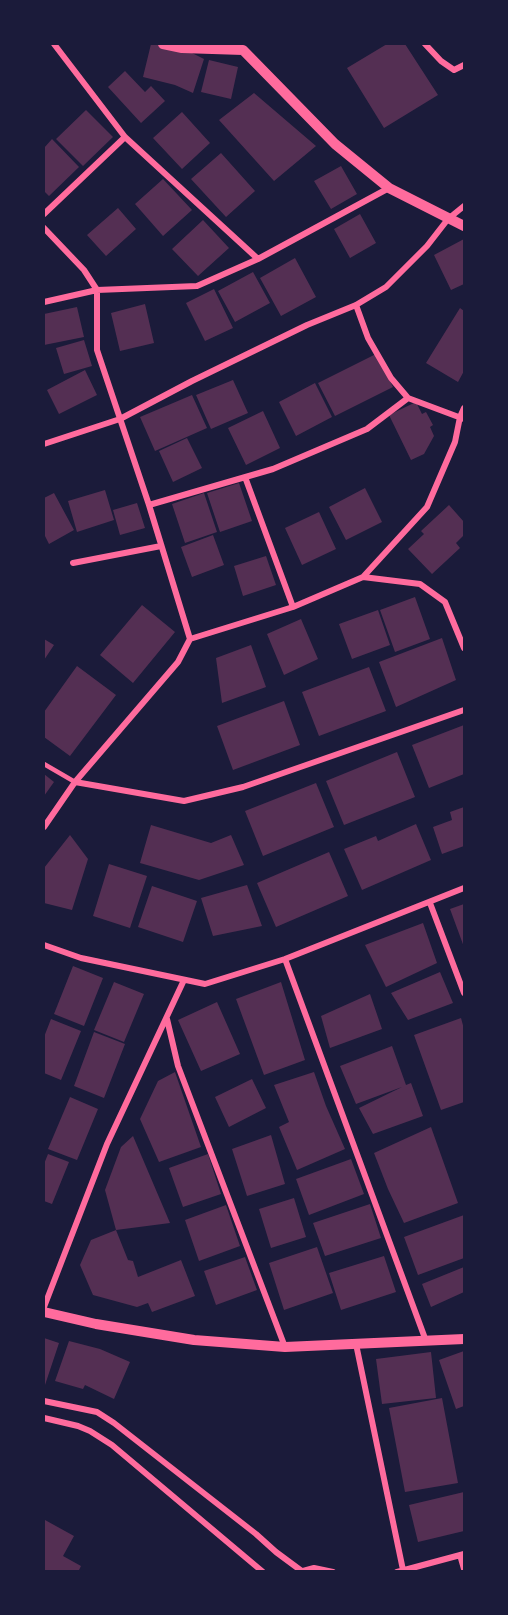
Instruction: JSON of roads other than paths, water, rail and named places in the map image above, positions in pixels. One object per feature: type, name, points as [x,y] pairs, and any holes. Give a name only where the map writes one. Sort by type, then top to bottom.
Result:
[{"type":"street","points":[[54,44],[125,137],[258,259]]},
{"type":"street","points":[[163,44],[182,48],[243,47],[335,144],[389,188],[465,226]]},
{"type":"street","points":[[425,44],[441,61],[454,70],[465,65]]},
{"type":"street","points":[[44,214],[125,137]]},
{"type":"street","points":[[44,302],[97,290],[197,286],[258,259],[389,188]]},
{"type":"street","points":[[44,444],[120,419],[297,330],[356,305],[386,287],[427,246],[448,219],[465,206]]},
{"type":"street","points":[[44,228],[84,270],[97,290],[97,350],[190,639],[178,662],[75,782],[44,827]]},
{"type":"street","points":[[356,305],[368,338],[391,378],[408,398],[462,418]]},
{"type":"street","points":[[149,506],[273,469],[367,429],[408,398]]},
{"type":"street","points":[[190,639],[293,607],[363,577],[427,507],[454,442],[465,408]]},
{"type":"street","points":[[245,477],[293,607]]},
{"type":"street","points":[[73,563],[161,546]]},
{"type":"street","points":[[363,577],[420,584],[445,602],[465,648]]},
{"type":"street","points":[[75,782],[184,801],[243,787],[465,710]]},
{"type":"street","points":[[44,956],[45,946],[81,958],[205,984],[285,959],[465,888]]},
{"type":"street","points":[[430,903],[465,993]]},
{"type":"street","points":[[285,959],[426,1341]]},
{"type":"street","points":[[44,1307],[106,1144],[184,980]]},
{"type":"street","points":[[167,1018],[178,1066],[285,1347]]},
{"type":"street","points":[[44,1311],[96,1324],[194,1340],[285,1347],[465,1339]]},
{"type":"street","points":[[356,1344],[400,1571],[462,1555],[465,1569]]},
{"type":"street","points":[[44,1401],[97,1412],[303,1571],[314,1568],[333,1572]]},
{"type":"street","points":[[44,1418],[84,1429],[112,1445],[263,1572]]},
{"type":"lane","points":[[44,764],[75,782]]}]
